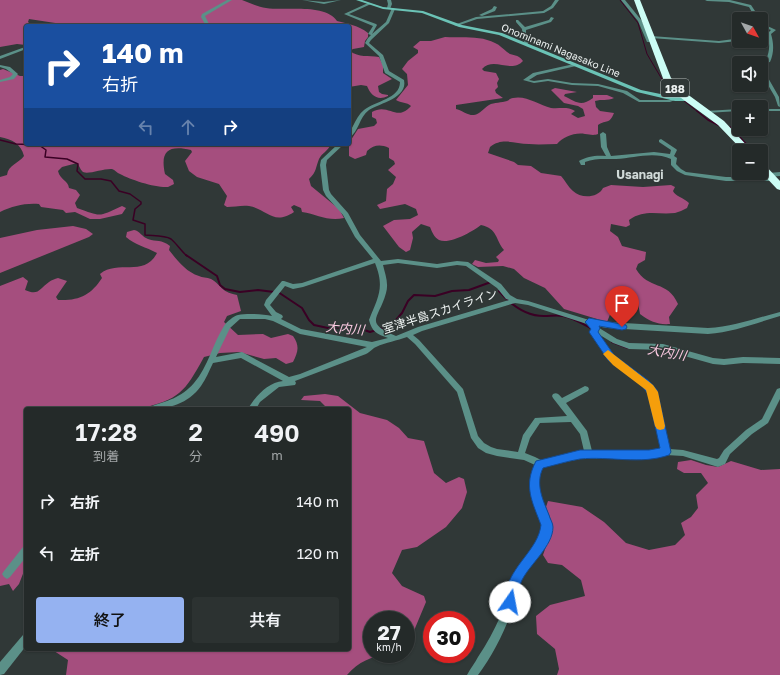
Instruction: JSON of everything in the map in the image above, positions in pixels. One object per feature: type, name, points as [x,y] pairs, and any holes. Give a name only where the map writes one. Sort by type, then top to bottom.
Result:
[{"type":"highway","name":"188","points":[[637,0],[667,79],[682,99],[706,112],[741,144]]},
{"type":"highway","points":[[774,176],[780,187]]},
{"type":"main road","name":"Onominami Nagasako Line","points":[[358,0],[369,4],[429,14],[456,25],[500,34],[639,91],[682,99]]},
{"type":"street","points":[[207,24],[203,15],[230,0]]},
{"type":"street","points":[[304,0],[324,3],[339,0]]},
{"type":"street","points":[[351,132],[357,120],[364,112],[375,104],[392,98],[403,86],[402,81],[387,72],[382,56],[367,43],[371,37],[388,22],[391,8],[388,0]]},
{"type":"street","points":[[473,18],[544,12],[552,7],[557,0]]},
{"type":"street","points":[[623,0],[640,21],[648,41],[652,39],[719,42],[732,40]]},
{"type":"street","points":[[707,0],[730,1],[750,6],[753,12]]},
{"type":"street","points":[[369,4],[346,14],[375,25],[376,26],[370,35],[371,37]]},
{"type":"street","points":[[456,25],[494,10],[495,7]]},
{"type":"street","points":[[524,29],[550,21],[552,18]]},
{"type":"street","points":[[517,21],[524,29],[524,36],[527,42],[526,44]]},
{"type":"street","points":[[768,27],[774,30],[780,30]]},
{"type":"street","points":[[768,61],[771,55],[772,42],[769,34],[774,30]]},
{"type":"street","points":[[0,58],[24,49]]},
{"type":"street","points":[[574,65],[535,74],[526,80],[534,82],[548,80],[572,84],[598,85],[625,92],[639,101],[670,101],[682,99]]},
{"type":"street","points":[[0,66],[8,68],[16,74],[12,78],[0,81]]},
{"type":"street","points":[[768,81],[777,97],[780,106]]},
{"type":"street","points":[[706,112],[732,110]]},
{"type":"street","points":[[768,110],[780,110]]},
{"type":"street","points":[[603,134],[604,147],[609,157]]},
{"type":"street","points":[[661,141],[674,150],[672,156],[674,158],[673,164],[685,173],[726,179],[774,176]]},
{"type":"street","points":[[339,146],[324,160],[322,165],[326,190],[328,195],[340,206],[357,236],[378,262],[384,284],[383,292],[372,320],[374,327],[380,332],[396,339]]},
{"type":"street","points":[[583,164],[582,161],[585,159],[594,157],[644,154],[672,156]]},
{"type":"street","points":[[285,323],[285,320],[274,314],[267,306],[268,302],[284,282],[289,287],[294,287],[378,262],[398,261],[437,266],[457,263],[468,264],[499,286],[515,301]]},
{"type":"street","name":"室津半島スカイライン","points":[[159,407],[173,403],[187,395],[198,384],[211,361],[226,326],[239,317],[265,316],[285,323],[300,331],[372,345],[396,339],[420,329],[515,301],[528,303],[589,322],[622,327],[724,331],[780,314]]},
{"type":"street","points":[[589,322],[611,358],[646,384],[653,392],[666,452]]},
{"type":"street","points":[[594,330],[615,341],[629,346],[663,347],[713,361],[780,361]]},
{"type":"street","points":[[408,334],[417,342],[460,391],[478,443],[491,452],[521,455],[535,459],[540,464]]},
{"type":"street","points":[[211,361],[242,355],[285,379],[292,379],[363,352],[369,349],[372,345]]},
{"type":"street","points":[[253,407],[257,400],[277,384],[291,383],[302,376]]},
{"type":"street","points":[[585,389],[559,399],[584,433],[589,455]]},
{"type":"street","points":[[472,675],[500,626],[510,602],[513,586],[518,575],[539,546],[546,532],[547,525],[534,491],[536,471],[540,464],[580,455],[649,454],[666,452],[693,456],[718,463],[722,461],[727,452],[749,432],[765,421],[780,391]]},
{"type":"street","points":[[521,455],[526,437],[538,420],[574,418]]},
{"type":"street","points":[[7,574],[24,553]]},
{"type":"street","points":[[0,670],[24,640]]},
{"type":"shaded area","points":[[0,0],[242,0],[266,8],[304,9],[324,12],[331,15],[337,21],[349,24],[62,24],[29,19],[28,22],[30,24],[24,24],[24,45],[17,44],[0,47]]},
{"type":"shaded area","points":[[351,24],[357,26],[368,33],[364,47],[351,50]]},
{"type":"shaded area","points":[[445,37],[470,37],[489,40],[509,53],[519,57],[523,61],[518,65],[513,66],[492,64],[487,65],[482,69],[484,71],[496,73],[499,79],[497,83],[498,87],[495,90],[496,93],[503,98],[456,105],[456,109],[467,114],[476,114],[491,104],[505,102],[512,98],[518,97],[528,99],[546,107],[572,109],[575,111],[571,114],[578,118],[585,116],[583,109],[578,106],[564,103],[551,90],[555,88],[577,92],[565,94],[564,96],[578,103],[589,101],[593,98],[593,95],[607,95],[614,98],[595,101],[596,107],[600,111],[614,113],[609,120],[598,125],[598,134],[573,134],[557,144],[499,142],[490,147],[488,153],[514,162],[518,165],[531,166],[541,173],[561,176],[576,194],[585,196],[597,194],[603,188],[611,185],[643,187],[671,185],[675,187],[673,191],[674,193],[689,203],[687,208],[675,213],[646,213],[629,220],[630,225],[626,227],[611,224],[610,231],[618,237],[622,246],[646,252],[645,260],[638,264],[636,269],[646,280],[669,291],[674,296],[678,304],[669,317],[670,324],[658,323],[647,319],[640,314],[637,297],[621,293],[608,301],[611,312],[607,322],[564,309],[545,288],[524,278],[514,269],[503,266],[478,267],[472,264],[475,260],[486,263],[498,262],[499,260],[496,257],[504,250],[496,235],[490,229],[481,225],[461,237],[444,241],[439,240],[432,233],[430,227],[421,224],[412,232],[413,238],[410,250],[406,252],[399,247],[383,226],[394,220],[410,219],[418,215],[416,209],[405,204],[380,209],[377,205],[386,201],[387,189],[393,184],[396,177],[388,170],[395,164],[394,161],[389,158],[389,148],[375,146],[367,151],[366,155],[355,159],[349,156],[349,146],[351,146],[351,140],[358,129],[374,126],[377,123],[376,119],[372,117],[372,112],[381,109],[400,113],[411,106],[396,100],[408,85],[407,74],[402,69],[408,61],[418,53],[418,50],[413,47],[420,41],[431,41]]},
{"type":"shaded area","points":[[351,52],[360,55],[379,57],[383,65],[383,73],[392,79],[378,86],[379,92],[388,95],[381,98],[375,97],[367,86],[361,85],[351,87]]},
{"type":"shaded area","points":[[3,69],[20,76],[24,76],[24,146],[330,146],[320,157],[315,172],[309,179],[311,186],[339,209],[344,218],[333,219],[302,212],[301,208],[294,205],[291,207],[294,212],[287,216],[281,217],[275,217],[249,206],[227,207],[224,205],[227,196],[219,184],[197,177],[189,171],[185,161],[192,152],[191,150],[177,148],[171,149],[165,155],[165,174],[173,180],[174,184],[168,187],[150,185],[137,181],[119,174],[112,169],[87,173],[81,170],[77,163],[62,167],[58,171],[69,188],[76,190],[80,195],[75,203],[77,208],[91,213],[104,214],[122,206],[126,208],[122,214],[100,219],[90,219],[75,212],[66,213],[63,210],[41,207],[39,204],[19,205],[0,212],[0,177],[7,175],[9,169],[24,156],[18,145],[8,139],[0,137],[0,70]]},
{"type":"shaded area","points":[[73,226],[86,229],[93,234],[89,237],[0,273],[0,238],[37,230]]},
{"type":"shaded area","points":[[134,230],[148,239],[167,244],[170,246],[169,250],[175,258],[190,272],[200,277],[211,279],[227,292],[237,295],[241,311],[227,316],[224,322],[238,335],[263,334],[271,338],[288,334],[293,336],[297,343],[298,349],[293,362],[286,364],[276,358],[264,359],[239,352],[220,353],[204,357],[191,379],[179,393],[164,402],[146,407],[24,407],[24,571],[19,584],[13,591],[9,584],[0,586],[0,286],[23,277],[28,281],[25,290],[36,292],[50,281],[58,278],[67,281],[56,297],[58,300],[84,296],[98,284],[102,278],[100,274],[115,268],[138,267],[145,265],[152,260],[157,253],[129,240],[126,237],[127,232]]},
{"type":"shaded area","points":[[325,394],[338,396],[360,413],[387,420],[399,428],[408,438],[424,441],[434,473],[446,483],[459,477],[464,479],[467,492],[462,508],[446,527],[417,547],[402,550],[392,573],[402,586],[424,596],[426,602],[415,628],[415,611],[363,611],[363,662],[356,666],[347,675],[66,675],[68,660],[54,651],[351,651],[351,407],[326,407],[320,401],[301,400],[304,396]]},
{"type":"shaded area","points":[[691,460],[718,467],[731,461],[761,470],[780,469],[780,675],[557,675],[559,669],[555,649],[537,634],[536,616],[550,605],[585,596],[581,580],[562,565],[548,563],[543,555],[550,535],[551,520],[546,507],[548,501],[582,507],[604,522],[626,543],[649,550],[675,545],[685,535],[681,523],[691,517],[698,508],[696,495],[708,483],[701,473],[684,473],[677,469],[678,462]]},
{"type":"waterway","name":"大内川","points":[[620,0],[638,23],[647,54],[663,81],[680,98]]},
{"type":"waterway","name":"大内川","points":[[683,100],[698,112]]},
{"type":"waterway","name":"大内川","points":[[697,111],[708,120],[720,126]]},
{"type":"waterway","name":"大内川","points":[[730,127],[746,144]]},
{"type":"waterway","name":"大内川","points":[[0,140],[24,144]]},
{"type":"waterway","name":"大内川","points":[[40,146],[46,150],[45,157],[67,159],[78,164],[77,171],[85,179],[101,179],[111,181],[119,191],[130,194],[141,202],[141,204],[135,209],[133,220],[145,224],[145,235],[162,236],[171,239],[186,255]]},
{"type":"waterway","name":"大内川","points":[[186,255],[217,276],[220,285],[225,289],[240,292],[258,290],[274,292]]},
{"type":"waterway","name":"大内川","points":[[278,292],[302,308],[309,320],[314,325],[328,328],[356,327],[370,332],[383,328],[396,320],[402,313],[408,301],[414,295],[435,296],[452,291],[469,290],[491,282]]},
{"type":"waterway","name":"大内川","points":[[499,291],[508,301],[525,312],[537,316],[567,317],[592,329]]},
{"type":"waterway","name":"大内川","points":[[612,342],[628,348]]},
{"type":"slow traffic","points":[[608,354],[616,362],[646,384],[653,392],[660,426]]},
{"type":"district","name":"Usanagi","points":[[640,174]]},
{"type":"route","points":[[510,602],[513,586],[518,575],[539,546],[546,532],[547,525],[534,491],[536,471],[540,464],[547,461],[565,459],[580,455],[613,453],[649,454],[666,452],[653,392],[646,384],[611,358],[594,332],[595,328],[589,322],[622,327]]}]
